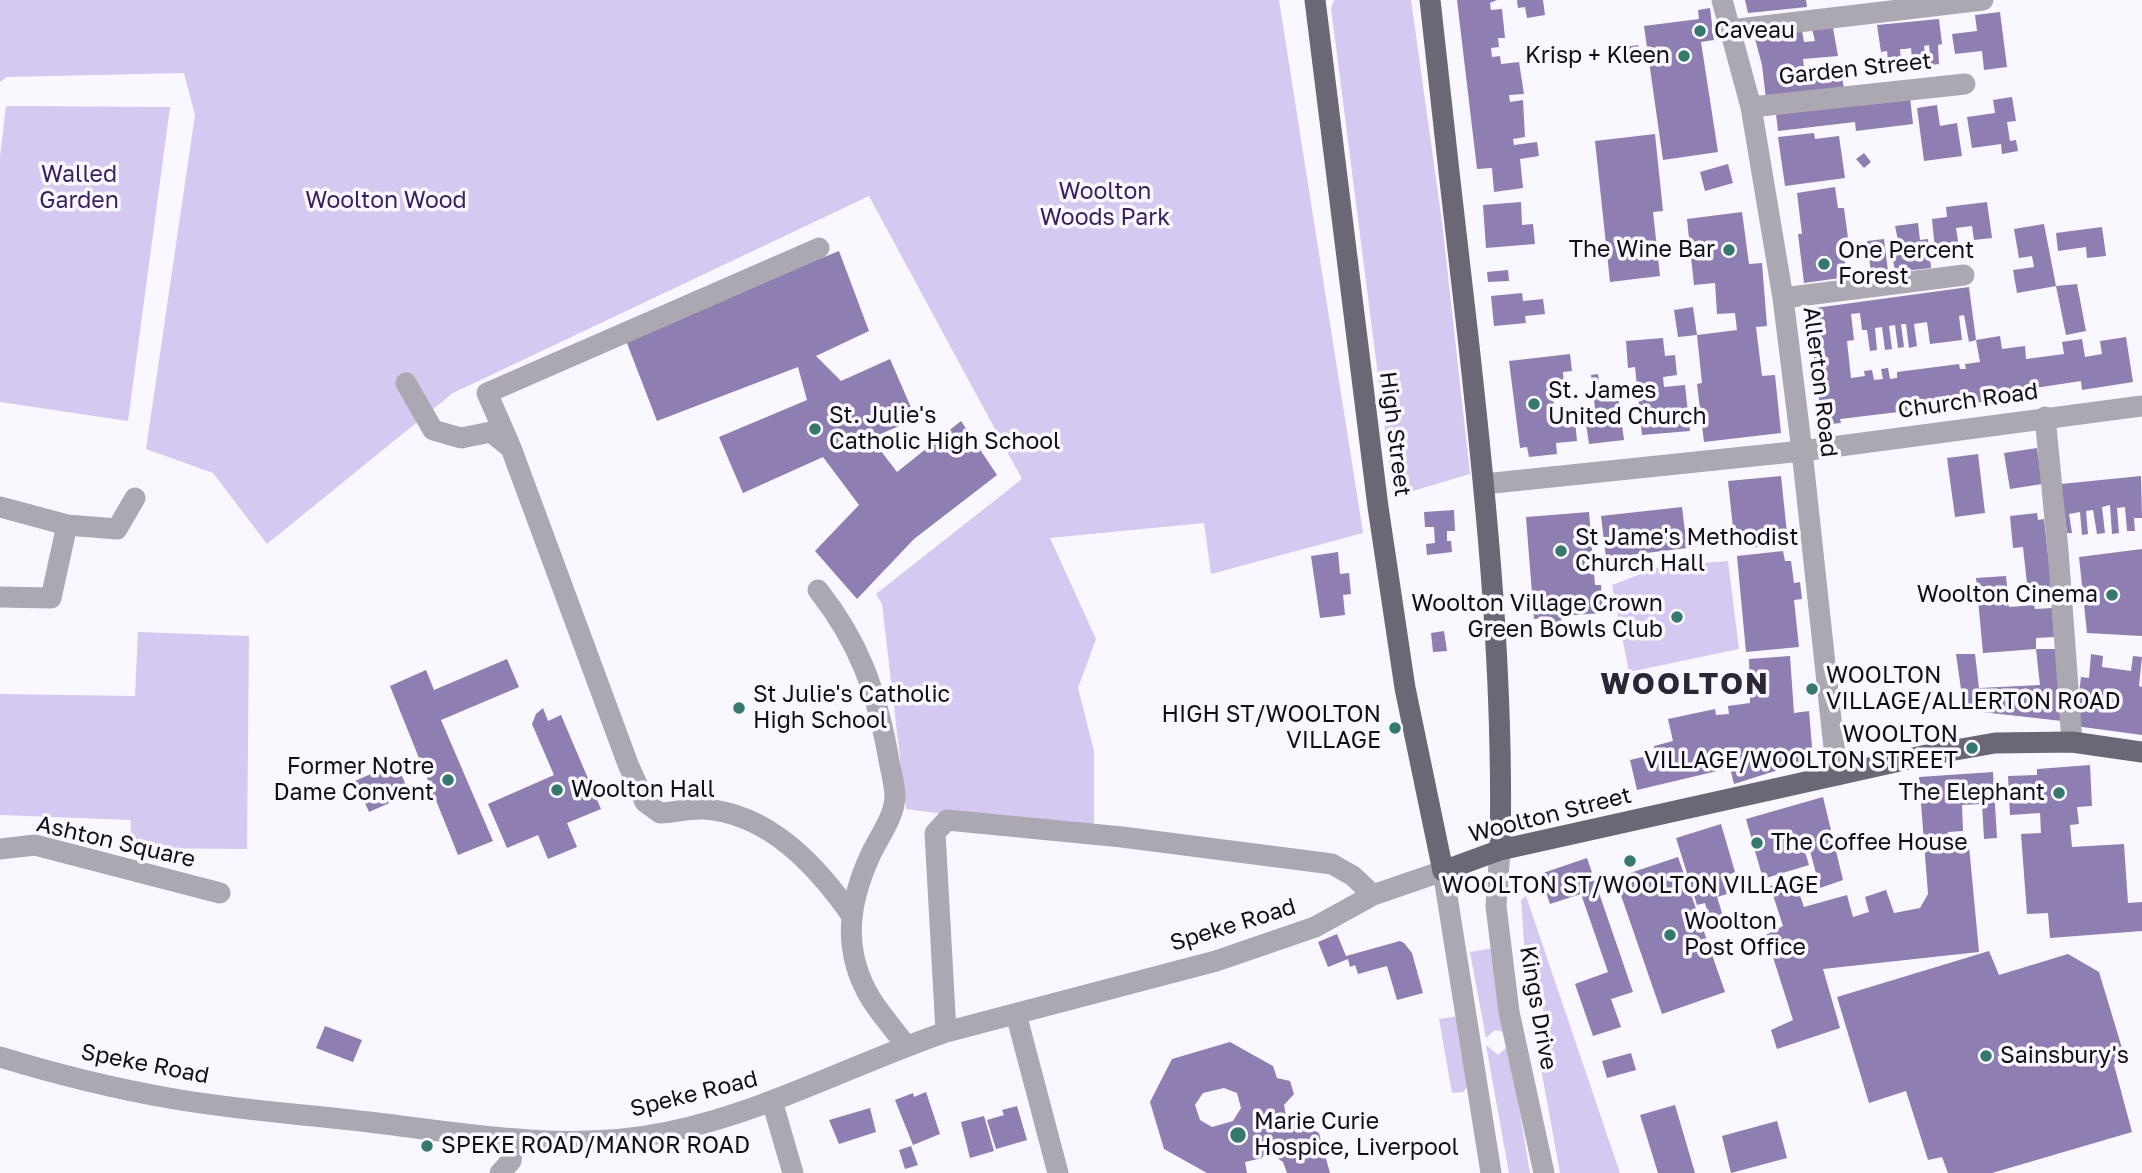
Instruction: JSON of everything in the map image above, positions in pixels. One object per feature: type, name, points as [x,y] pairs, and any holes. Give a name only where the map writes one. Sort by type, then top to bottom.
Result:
[{"type":"main road","name":"High Street","points":[[1315,0],[1378,507],[1405,688],[1443,871]]},
{"type":"main road","points":[[1430,0],[1484,484],[1498,680],[1500,850]]},
{"type":"main road","name":"Woolton Street","points":[[1443,871],[1500,850],[1927,755],[1995,743],[2071,742],[2142,752]]},
{"type":"street","name":"Allerton Road","points":[[1722,0],[1751,107],[1783,298],[1837,775]]},
{"type":"street","points":[[1730,30],[1928,4],[1983,0]]},
{"type":"street","name":"Garden Street","points":[[1751,107],[1965,84]]},
{"type":"street","points":[[818,248],[487,393],[511,448],[628,764],[645,802],[660,813],[702,809],[761,826],[809,863],[828,882],[852,916]]},
{"type":"street","points":[[1783,298],[1964,275]]},
{"type":"street","points":[[406,383],[433,430],[461,438],[491,432],[511,448]]},
{"type":"street","name":"Church Road","points":[[1484,484],[1802,451],[2142,405]]},
{"type":"street","points":[[2045,417],[2071,742]]},
{"type":"street","points":[[0,507],[67,525],[117,529],[135,498]]},
{"type":"street","points":[[0,597],[51,598],[67,525]]},
{"type":"street","points":[[818,590],[837,614],[867,670],[880,710],[895,798],[885,829],[856,887],[852,916],[852,957],[870,999],[906,1046]]},
{"type":"street","points":[[946,1032],[935,833],[947,820],[1122,837],[1332,863],[1353,876],[1373,895]]},
{"type":"street","name":"Ashton Square","points":[[0,849],[35,845],[220,893]]},
{"type":"street","name":"Kings Drive","points":[[1500,850],[1496,906],[1509,1012],[1544,1173]]},
{"type":"street","name":"Woolton Street","points":[[1373,895],[1443,871]]},
{"type":"street","points":[[1443,871],[1490,1173]]},
{"type":"street","name":"Speke Road","points":[[0,1057],[94,1083],[172,1099],[513,1140],[576,1143],[611,1141],[669,1132],[772,1101],[946,1032],[1216,961],[1315,927],[1373,895]]},
{"type":"street","points":[[1016,1014],[1058,1173]]},
{"type":"street","points":[[772,1101],[793,1173]]},
{"type":"street","points":[[500,1173],[510,1161],[513,1140]]},
{"type":"green space","points":[[0,0],[1279,0],[1363,533],[1211,574],[1204,523],[1050,538],[1096,639],[1078,688],[1094,751],[1094,834],[906,809],[882,604],[876,594],[1022,479],[869,196],[453,393],[267,544],[213,473],[146,449],[195,115],[184,73],[7,77],[0,82]]},
{"type":"green space","points":[[1334,0],[1411,0],[1442,222],[1470,474],[1406,493],[1393,493],[1331,8]]},
{"type":"green space","name":"Walled Garden","points":[[6,106],[170,107],[128,421],[0,402],[0,157]]},
{"type":"green space","name":"Woolton Village Crown Green Bowls Club","points":[[1728,561],[1739,649],[1629,672],[1612,585],[1662,566]]},
{"type":"green space","points":[[138,632],[249,636],[247,849],[130,848],[131,820],[0,815],[0,694],[135,696]]},
{"type":"green space","points":[[1526,896],[1620,1173],[1560,1173],[1536,1041],[1547,1038],[1542,1003],[1532,1005],[1525,956],[1521,900]]},
{"type":"green space","points":[[1494,948],[1503,1032],[1495,1030],[1486,1038],[1470,952]]},
{"type":"green space","points":[[1458,1016],[1468,1086],[1463,1092],[1452,1093],[1439,1019]]},
{"type":"green space","points":[[1508,1041],[1530,1173],[1509,1173],[1486,1045],[1498,1055],[1506,1048]]},
{"type":"building","points":[[1457,0],[1497,0],[1490,3],[1491,10],[1502,9],[1505,38],[1498,38],[1499,47],[1491,48],[1492,57],[1500,56],[1501,64],[1519,62],[1524,94],[1509,95],[1510,102],[1523,100],[1525,137],[1513,139],[1514,145],[1537,142],[1539,156],[1520,159],[1523,188],[1494,192],[1492,168],[1477,169]]},
{"type":"building","points":[[1517,0],[1543,0],[1545,15],[1527,18],[1525,7],[1518,8]]},
{"type":"building","points":[[1745,0],[1806,0],[1807,7],[1748,13]]},
{"type":"building","points":[[1710,8],[1714,40],[1701,42],[1718,152],[1663,160],[1644,26],[1699,19],[1698,10]]},
{"type":"building","points":[[2000,12],[2007,67],[1984,70],[1982,51],[1955,54],[1952,34],[1977,31],[1975,15]]},
{"type":"building","points":[[1939,19],[1942,44],[1938,45],[1939,64],[1931,65],[1929,45],[1924,46],[1927,66],[1913,68],[1911,48],[1900,49],[1902,70],[1889,71],[1887,51],[1881,52],[1877,25]]},
{"type":"building","points":[[1833,28],[1838,56],[1803,59],[1805,75],[1841,70],[1844,89],[1766,99],[1762,65],[1754,35],[1802,31],[1804,42],[1815,41],[1812,29]]},
{"type":"building","points":[[1638,45],[1641,63],[1627,65],[1624,47]]},
{"type":"building","points":[[1910,97],[1913,124],[1856,131],[1855,122],[1778,131],[1776,114]]},
{"type":"building","points":[[2012,97],[2016,121],[2007,122],[2010,141],[2016,140],[2018,151],[2002,154],[2001,144],[1972,148],[1967,117],[1995,113],[1993,100]]},
{"type":"building","points":[[1937,105],[1940,126],[1957,123],[1962,156],[1924,161],[1917,108]]},
{"type":"building","points":[[1814,133],[1815,139],[1839,136],[1845,178],[1785,186],[1778,137]]},
{"type":"building","points":[[1655,134],[1663,211],[1653,212],[1660,276],[1610,282],[1595,141]]},
{"type":"building","points":[[1864,153],[1871,162],[1864,168],[1856,159]]},
{"type":"building","points":[[1728,164],[1733,183],[1705,191],[1700,172]]},
{"type":"building","points":[[1835,187],[1838,208],[1844,208],[1848,238],[1842,239],[1847,277],[1804,283],[1798,234],[1802,234],[1797,193]]},
{"type":"building","points":[[1521,202],[1522,225],[1533,224],[1535,244],[1486,248],[1483,205]]},
{"type":"building","points":[[1987,202],[1992,238],[1974,240],[1972,226],[1956,228],[1959,247],[1935,250],[1932,219],[1947,217],[1946,207]]},
{"type":"building","points":[[1742,212],[1749,264],[1762,263],[1767,326],[1756,327],[1762,376],[1775,375],[1781,433],[1704,442],[1697,384],[1702,383],[1697,335],[1737,330],[1735,313],[1717,314],[1715,283],[1694,285],[1687,219]]},
{"type":"building","points":[[1918,223],[1920,240],[1928,239],[1931,268],[1895,272],[1890,241],[1898,240],[1895,226]]},
{"type":"building","points":[[2044,224],[2056,286],[2017,293],[2013,270],[2034,267],[2032,256],[2019,258],[2014,229]]},
{"type":"building","points":[[2102,227],[2106,256],[2087,258],[2086,247],[2058,251],[2056,233]]},
{"type":"building","points":[[1884,239],[1888,271],[1871,273],[1867,241]]},
{"type":"building","name":"St. Julie's Catholic High School","points":[[839,251],[869,331],[816,356],[841,381],[890,359],[916,419],[871,438],[897,472],[961,421],[997,475],[914,539],[857,599],[815,551],[859,505],[823,457],[743,493],[719,437],[807,400],[798,367],[657,421],[625,338]]},
{"type":"building","points":[[1508,270],[1509,281],[1488,282],[1487,272]]},
{"type":"building","points":[[2077,284],[2086,331],[2066,335],[2056,286]]},
{"type":"building","points":[[1969,287],[1976,340],[2000,336],[2002,349],[2025,346],[2026,359],[2064,354],[2062,342],[2082,339],[2085,357],[2102,354],[2100,341],[2126,337],[2133,382],[2082,390],[2081,381],[1989,395],[1990,401],[1840,419],[1841,423],[1822,425],[1808,309]],"holes":[[[1860,313],[1862,330],[1867,330],[1870,351],[1877,350],[1875,328],[1882,327],[1885,350],[1892,349],[1889,326],[1895,325],[1898,348],[1904,347],[1901,324],[1906,324],[1909,348],[1917,346],[1914,324],[1927,322],[1930,344],[1962,340],[1959,316],[1964,315],[1969,342],[1976,340],[1980,362],[1965,364],[1966,369],[1960,369],[1959,364],[1897,372],[1897,378],[1890,379],[1888,368],[1881,369],[1883,379],[1874,380],[1872,370],[1864,371],[1865,376],[1851,378],[1847,341],[1854,340],[1851,314]]]},
{"type":"building","points":[[1522,293],[1523,301],[1543,299],[1545,314],[1525,316],[1526,323],[1494,326],[1491,296]]},
{"type":"building","points":[[1693,307],[1697,335],[1678,337],[1674,310]]},
{"type":"building","points":[[1663,338],[1665,356],[1675,355],[1677,375],[1663,377],[1664,387],[1685,385],[1690,431],[1642,435],[1635,367],[1628,368],[1626,341]]},
{"type":"building","name":"St. James United Church","points":[[1570,354],[1572,371],[1563,372],[1564,386],[1552,388],[1556,422],[1575,420],[1577,441],[1556,443],[1557,454],[1529,457],[1527,447],[1520,448],[1509,361]]},
{"type":"building","points":[[1598,374],[1601,396],[1618,394],[1624,440],[1589,444],[1584,410],[1595,408],[1591,375]]},
{"type":"building","points":[[2037,448],[2042,484],[2010,489],[2004,453]]},
{"type":"building","points":[[1978,454],[1985,513],[1955,517],[1947,458]]},
{"type":"building","points":[[1781,476],[1788,543],[1749,548],[1747,536],[1734,537],[1728,481]]},
{"type":"building","points":[[2141,476],[2142,518],[2134,518],[2135,531],[2127,531],[2125,507],[2117,508],[2119,533],[2112,534],[2110,505],[2102,507],[2105,533],[2097,534],[2093,510],[2086,511],[2088,534],[2082,535],[2080,512],[2069,514],[2072,533],[2067,533],[2061,484]]},
{"type":"building","points":[[1682,507],[1687,548],[1606,558],[1601,516]]},
{"type":"building","points":[[1454,510],[1455,531],[1447,531],[1447,541],[1451,541],[1452,552],[1427,555],[1426,544],[1435,543],[1434,527],[1425,527],[1424,512]]},
{"type":"building","name":"St Jame's Methodist Church Hall","points":[[1589,512],[1595,585],[1601,585],[1603,613],[1561,616],[1562,625],[1544,626],[1543,618],[1534,619],[1526,517]]},
{"type":"building","points":[[2037,513],[2038,520],[2044,519],[2053,599],[2029,602],[2023,547],[2013,548],[2010,516]]},
{"type":"building","name":"Woolton Cinema","points":[[2142,549],[2142,636],[2087,633],[2079,557]]},
{"type":"building","points":[[1783,551],[1785,561],[1791,561],[1794,583],[1800,582],[1802,599],[1794,600],[1799,647],[1746,652],[1737,556]]},
{"type":"building","points":[[1338,552],[1340,574],[1349,573],[1351,594],[1343,595],[1345,615],[1320,618],[1311,556]]},
{"type":"building","points":[[2006,576],[2009,607],[2034,605],[2035,609],[2052,608],[2054,637],[2036,638],[2036,649],[1983,653],[1976,578]]},
{"type":"building","points":[[1444,631],[1447,651],[1433,652],[1431,633]]},
{"type":"building","points":[[2036,649],[2055,649],[2062,721],[1964,710],[1956,654],[1975,654],[1979,688],[2040,685]]},
{"type":"building","points":[[2091,654],[2103,656],[2102,667],[2131,671],[2133,656],[2142,657],[2139,686],[2142,687],[2142,735],[2075,726],[2081,677],[2089,678]]},
{"type":"building","points":[[1790,656],[1794,713],[1809,711],[1813,759],[1734,784],[1730,768],[1637,790],[1630,760],[1655,754],[1654,746],[1673,741],[1668,719],[1715,709],[1716,715],[1729,714],[1728,706],[1750,703],[1749,659]]},
{"type":"building","name":"Former Notre Dame Convent","points":[[507,659],[519,687],[441,720],[493,841],[458,855],[390,686],[426,670],[434,690]]},
{"type":"building","name":"Woolton Hall","points":[[543,708],[548,721],[561,715],[601,809],[567,823],[577,847],[548,859],[538,835],[507,848],[488,804],[554,775],[532,724],[536,714]]},
{"type":"building","points":[[396,763],[410,794],[369,812],[355,781]]},
{"type":"building","points":[[2090,765],[2092,806],[2077,807],[2079,824],[2070,825],[2072,847],[2124,844],[2128,903],[2142,902],[2142,931],[2050,938],[2048,913],[2027,914],[2021,834],[2041,833],[2040,813],[2010,815],[2008,776],[2037,775],[2037,769]]},
{"type":"building","points":[[1993,772],[1997,838],[1984,839],[1982,804],[1962,805],[1963,831],[1948,832],[1949,846],[1969,846],[1979,952],[1823,969],[1840,1028],[1777,1049],[1771,1030],[1793,1020],[1766,935],[1783,926],[1770,886],[1794,879],[1804,907],[1847,895],[1853,917],[1869,912],[1865,897],[1886,890],[1894,913],[1920,908],[1928,894],[1919,777]]},
{"type":"building","points":[[1823,797],[1843,880],[1820,888],[1810,851],[1805,852],[1809,865],[1763,879],[1746,819]]},
{"type":"building","points":[[1721,824],[1735,872],[1723,877],[1727,894],[1717,897],[1723,916],[1710,920],[1705,903],[1697,905],[1676,838]]},
{"type":"building","name":"Woolton Post Office","points":[[1678,857],[1725,992],[1662,1014],[1615,878]]},
{"type":"building","points":[[1587,858],[1633,992],[1611,999],[1621,1027],[1593,1036],[1575,984],[1608,972],[1581,894],[1550,904],[1540,874]]},
{"type":"building","points":[[1337,934],[1346,956],[1400,941],[1404,943],[1412,953],[1423,993],[1397,1000],[1387,966],[1358,974],[1355,965],[1350,967],[1348,959],[1328,967],[1318,942]]},
{"type":"building","name":"Sainsbury's","points":[[1989,951],[1999,975],[2068,954],[2099,972],[2122,1048],[2114,1065],[2132,1132],[1992,1173],[1948,1173],[1942,1157],[1928,1160],[1906,1091],[1869,1103],[1837,997]]},
{"type":"building","points":[[325,1026],[362,1040],[353,1062],[316,1048]]},
{"type":"building","points":[[1230,1042],[1273,1066],[1277,1078],[1290,1081],[1294,1094],[1284,1105],[1286,1116],[1319,1133],[1330,1173],[1287,1173],[1283,1162],[1267,1151],[1262,1158],[1245,1162],[1247,1173],[1207,1173],[1164,1149],[1150,1102],[1172,1059]],"holes":[[[1224,1088],[1237,1093],[1241,1108],[1233,1121],[1212,1127],[1200,1120],[1195,1105],[1203,1093]]]},
{"type":"building","points":[[1631,1053],[1636,1070],[1607,1078],[1602,1061]]},
{"type":"building","points":[[926,1092],[940,1134],[913,1145],[895,1100],[913,1093],[914,1097]]},
{"type":"building","points":[[1675,1105],[1695,1173],[1658,1173],[1640,1115]]},
{"type":"building","points":[[1017,1106],[1027,1140],[996,1149],[987,1120],[1004,1115],[1002,1110]]},
{"type":"building","points":[[870,1108],[876,1132],[839,1144],[829,1120]]},
{"type":"building","points":[[984,1116],[994,1151],[970,1158],[961,1122]]},
{"type":"building","points":[[1777,1121],[1787,1158],[1731,1173],[1722,1136]]},
{"type":"building","points":[[911,1146],[918,1165],[905,1169],[899,1150]]},
{"type":"place","name":"Caveau","points":[[1700,31]]},
{"type":"place","name":"Krisp + Kleen","points":[[1684,56]]},
{"type":"place","name":"The Wine Bar","points":[[1729,250]]},
{"type":"place","name":"One Percent Forest","points":[[1824,264]]},
{"type":"place","name":"St. James United Church","points":[[1534,404]]},
{"type":"place","name":"St. Julie's Catholic High School","points":[[815,429]]},
{"type":"place","name":"St Jame's Methodist Church Hall","points":[[1561,551]]},
{"type":"place","name":"Woolton Cinema","points":[[2112,595]]},
{"type":"place","name":"Woolton Village Crown Green Bowls Club","points":[[1677,617]]},
{"type":"place","name":"WOOLTON VILLAGE/ALLERTON ROAD","points":[[1812,689]]},
{"type":"place","name":"St Julie's Catholic High School","points":[[739,708]]},
{"type":"place","name":"HIGH ST/WOOLTON VILLAGE","points":[[1395,728]]},
{"type":"place","name":"WOOLTON VILLAGE/WOOLTON STREET","points":[[1972,748]]},
{"type":"place","name":"Former Notre Dame Convent","points":[[448,780]]},
{"type":"place","name":"Woolton Hall","points":[[557,790]]},
{"type":"place","name":"The Elephant","points":[[2059,793]]},
{"type":"place","name":"The Coffee House","points":[[1757,843]]},
{"type":"place","name":"WOOLTON ST/WOOLTON VILLAGE","points":[[1630,861]]},
{"type":"place","name":"Woolton Post Office","points":[[1670,935]]},
{"type":"place","name":"Sainsbury's","points":[[1986,1056]]},
{"type":"place","name":"Marie Curie Hospice, Liverpool","points":[[1238,1135]]},
{"type":"place","name":"SPEKE ROAD/MANOR ROAD","points":[[427,1146]]},
{"type":"district","name":"WOOLTON","points":[[1685,684]]},
{"type":"park label","name":"Woolton Wood","points":[[386,201]]},
{"type":"park label","name":"Woolton Woods Park","points":[[1105,205]]}]
